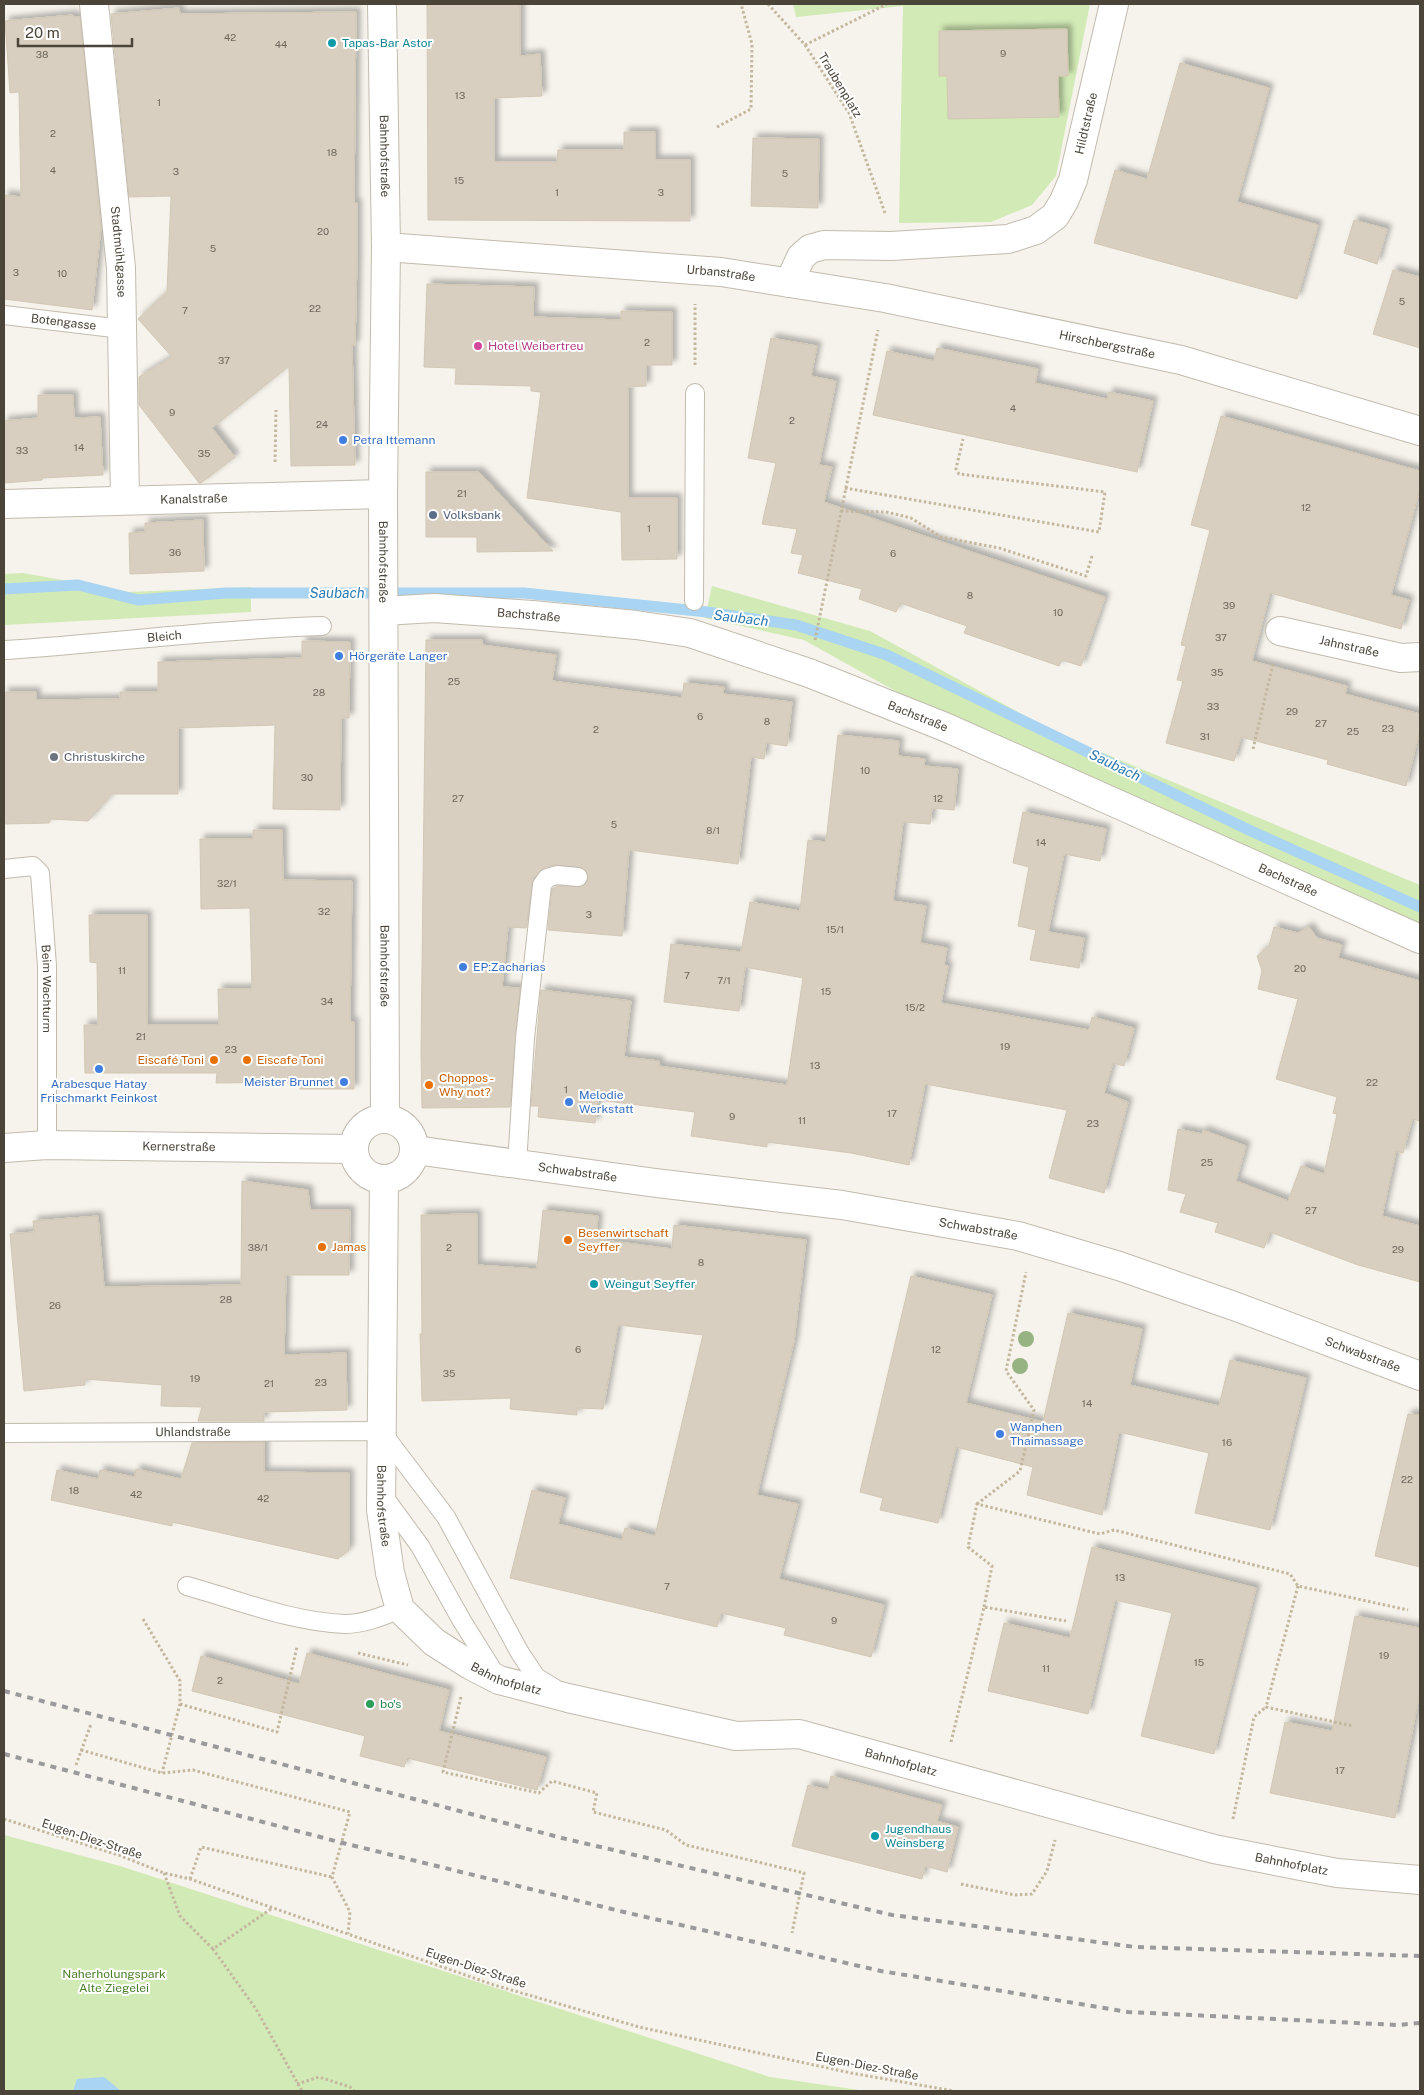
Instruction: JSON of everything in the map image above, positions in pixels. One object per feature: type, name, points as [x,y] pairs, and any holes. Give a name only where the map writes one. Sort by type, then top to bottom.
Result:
[{"type":"street","name":"Stadtmühlgasse","points":[[94,4],[121,268],[125,500]]},
{"type":"street","name":"Bahnhofstraße","points":[[382,4],[386,246],[383,494],[385,1118]]},
{"type":"street","name":"Hildtstraße","points":[[891,246],[1008,239],[1036,230],[1055,216],[1073,180],[1114,4]]},
{"type":"street","points":[[789,283],[800,257],[810,249],[824,245],[891,246]]},
{"type":"street","name":"Urbanstraße","points":[[386,246],[721,272],[789,283]]},
{"type":"street","name":"Hirschbergstraße","points":[[789,283],[894,300],[1180,360],[1420,431]]},
{"type":"street","name":"Kanalstraße","points":[[4,504],[383,494]]},
{"type":"street","name":"Bachstraße","points":[[384,607],[434,608],[636,624],[698,636],[809,673],[945,727],[1420,938]]},
{"type":"street","name":"Jahnstraße","points":[[1280,631],[1401,658],[1420,657]]},
{"type":"street","points":[[385,1118],[400,1123],[411,1134],[415,1150],[411,1164],[400,1176],[384,1180],[369,1175],[363,1170],[358,1164],[354,1149],[358,1133],[370,1122],[385,1118]]},
{"type":"street","name":"Kernerstraße","points":[[4,1148],[47,1145],[354,1149]]},
{"type":"street","name":"Schwabstraße","points":[[415,1150],[842,1205],[974,1227],[1032,1240],[1119,1266],[1225,1303],[1420,1376]]},
{"type":"street","name":"Bahnhofstraße","points":[[384,1180],[381,1494],[390,1573],[400,1609]]},
{"type":"street","name":"Bahnhofplatz","points":[[400,1609],[434,1642],[470,1665],[499,1680],[568,1698],[736,1736],[799,1734],[1226,1852],[1337,1873],[1420,1880]]},
{"type":"lane","name":"Botengasse","points":[[4,315],[122,329]]},
{"type":"lane","points":[[694,601],[695,393]]},
{"type":"lane","name":"Bleich","points":[[6,650],[112,643],[201,632],[322,626]]},
{"type":"lane","name":"Beim Wachturm","points":[[4,869],[33,866],[40,873],[47,966],[47,1145]]},
{"type":"lane","points":[[517,1164],[525,1038],[542,886],[547,878],[557,875],[578,877]]},
{"type":"lane","points":[[381,1431],[446,1518],[520,1653],[536,1677],[568,1698]]},
{"type":"lane","name":"Uhlandstraße","points":[[4,1433],[381,1431]]},
{"type":"lane","points":[[381,1494],[420,1546],[462,1621],[499,1680]]},
{"type":"lane","points":[[187,1586],[304,1618],[346,1624],[372,1620],[400,1609]]},
{"type":"path","points":[[716,127],[751,109],[752,44],[741,4]]},
{"type":"path","name":"Traubenplatz","points":[[768,4],[805,45],[849,113],[884,206],[891,246]]},
{"type":"path","points":[[805,45],[887,4]]},
{"type":"path","points":[[694,318],[695,393]]},
{"type":"path","points":[[817,629],[872,355]]},
{"type":"path","points":[[274,496],[276,410]]},
{"type":"path","points":[[845,488],[1099,532],[1105,492],[959,474],[956,468],[956,461],[963,439]]},
{"type":"path","points":[[840,511],[886,512],[911,518],[941,537],[999,548],[1086,576],[1092,556]]},
{"type":"path","points":[[1253,748],[1280,631]]},
{"type":"path","points":[[944,1775],[992,1566],[968,1547],[977,1504],[1020,1472],[1034,1410],[1006,1371],[1032,1240]]},
{"type":"path","points":[[977,1504],[1100,1534],[1114,1530],[1290,1574],[1298,1586],[1408,1610]]},
{"type":"path","points":[[1226,1852],[1254,1718],[1266,1707],[1298,1586]]},
{"type":"path","points":[[984,1607],[1066,1622]]},
{"type":"path","points":[[180,1704],[277,1732],[304,1618]]},
{"type":"path","points":[[143,1619],[180,1681],[180,1704],[162,1774]]},
{"type":"path","points":[[470,1665],[443,1772],[539,1794],[552,1781],[597,1793],[593,1812],[666,1830],[686,1845],[804,1873],[792,1934]]},
{"type":"path","points":[[1266,1707],[1353,1726]]},
{"type":"path","points":[[76,1765],[91,1724]]},
{"type":"path","points":[[81,1750],[162,1774],[193,1770],[350,1812],[332,1877],[350,1912],[348,1934]]},
{"type":"path","points":[[961,1884],[1015,1894],[1032,1894],[1047,1871],[1062,1808]]},
{"type":"path","name":"Eugen-Diez-Straße","points":[[4,1819],[121,1856],[164,1873],[190,1879],[494,1985],[639,2028],[851,2072],[954,2091]]},
{"type":"path","points":[[190,1879],[201,1847],[332,1877]]},
{"type":"path","points":[[164,1873],[180,1916],[213,1949],[256,2009],[302,2091]]},
{"type":"path","points":[[213,1949],[271,1908]]},
{"type":"path","points":[[297,2084],[319,2078],[350,2087],[354,2091]]},
{"type":"green space","points":[[793,4],[1090,4],[1056,176],[1032,205],[991,222],[899,223],[903,6],[796,17]]},
{"type":"green space","points":[[23,573],[129,592],[251,587],[251,612],[4,625],[4,574]]},
{"type":"green space","points":[[712,586],[870,631],[1060,735],[1420,885],[1420,924],[897,692],[804,640],[705,618]]},
{"type":"green space","name":"Naherholungspark Alte Ziegelei","points":[[4,1835],[120,1866],[770,2077],[866,2091],[4,2091]]},
{"type":"water","points":[[104,2077],[121,2091],[73,2091],[77,2079]]},
{"type":"building","points":[[427,4],[520,4],[520,56],[540,54],[542,96],[494,98],[494,162],[557,162],[558,150],[624,150],[624,132],[655,132],[655,160],[690,160],[690,221],[428,220]]},
{"type":"building","points":[[179,8],[180,14],[356,12],[354,203],[357,203],[357,260],[355,345],[352,345],[355,465],[291,466],[289,366],[212,428],[235,457],[201,483],[199,483],[139,405],[139,377],[172,357],[138,319],[167,292],[171,196],[129,197],[111,14]]},
{"type":"building","points":[[73,15],[74,17],[80,17],[101,227],[92,310],[4,299],[4,195],[21,197],[19,92],[10,93],[5,21]]},
{"type":"building","points":[[1067,29],[1068,76],[1058,76],[1059,117],[948,119],[947,76],[939,76],[939,31]]},
{"type":"building","points":[[1180,63],[1269,88],[1237,202],[1318,225],[1297,299],[1094,243],[1115,170],[1147,179]]},
{"type":"building","points":[[753,138],[819,139],[818,208],[751,206]]},
{"type":"building","points":[[1354,220],[1387,229],[1377,264],[1344,253]]},
{"type":"building","points":[[1393,270],[1420,277],[1420,348],[1373,334]]},
{"type":"building","points":[[427,284],[534,287],[533,317],[621,320],[621,311],[672,312],[672,365],[646,365],[646,386],[628,387],[628,498],[677,498],[677,559],[622,560],[621,512],[527,498],[541,392],[531,391],[531,386],[455,384],[456,368],[424,367]]},
{"type":"building","points":[[771,338],[817,346],[811,376],[836,381],[819,465],[832,467],[824,502],[1105,597],[1081,666],[1062,660],[1059,666],[964,633],[967,626],[900,603],[896,612],[859,599],[862,589],[798,573],[803,555],[791,553],[797,529],[762,524],[776,463],[748,458]]},
{"type":"building","points":[[937,348],[1038,369],[1035,383],[1107,399],[1109,392],[1153,401],[1137,472],[873,415],[887,351],[934,361]]},
{"type":"building","points":[[38,395],[73,395],[74,418],[100,417],[103,475],[42,478],[42,480],[4,483],[4,421],[38,418]]},
{"type":"building","points":[[1221,416],[1420,471],[1420,489],[1391,595],[1409,600],[1401,629],[1270,593],[1252,661],[1347,686],[1345,694],[1420,714],[1420,730],[1406,786],[1327,764],[1328,760],[1241,737],[1234,761],[1166,743],[1183,681],[1177,680],[1186,646],[1181,645],[1210,530],[1191,525]]},
{"type":"building","points":[[426,472],[479,472],[553,551],[477,552],[477,537],[426,537]]},
{"type":"building","points":[[203,520],[204,571],[130,574],[129,533],[145,532],[145,523]]},
{"type":"building","points":[[426,640],[482,640],[482,645],[556,655],[552,681],[682,698],[684,683],[724,687],[723,694],[792,702],[787,746],[766,743],[764,759],[751,757],[738,864],[629,850],[622,936],[548,930],[552,889],[558,886],[583,886],[589,878],[584,868],[554,865],[543,868],[533,879],[526,928],[508,927],[502,987],[520,988],[510,1107],[422,1108]]},
{"type":"building","points":[[302,641],[350,642],[349,718],[341,718],[340,810],[273,809],[275,725],[178,728],[178,794],[112,794],[88,821],[51,819],[49,823],[4,824],[4,692],[36,692],[36,700],[120,699],[120,692],[158,692],[158,662],[302,658]]},
{"type":"building","points":[[838,735],[899,741],[898,756],[925,759],[924,766],[958,769],[954,810],[932,808],[930,824],[903,822],[893,901],[926,906],[920,943],[947,948],[944,965],[948,966],[941,1003],[1089,1030],[1092,1017],[1134,1028],[1124,1066],[1113,1063],[1104,1093],[1128,1102],[1104,1193],[1049,1178],[1067,1110],[925,1084],[909,1165],[851,1153],[767,1142],[767,1147],[691,1136],[695,1112],[598,1100],[595,1123],[538,1117],[539,1106],[531,1106],[541,990],[631,1001],[624,1057],[659,1061],[659,1066],[787,1085],[803,978],[745,967],[739,1011],[664,1002],[671,944],[741,952],[750,902],[800,911],[808,840],[826,842]]},
{"type":"building","points":[[1023,812],[1106,829],[1100,861],[1064,854],[1048,932],[1084,938],[1079,968],[1030,960],[1036,930],[1018,926],[1029,867],[1013,863]]},
{"type":"building","points":[[253,830],[282,830],[283,880],[352,881],[350,1022],[354,1022],[354,1089],[300,1089],[300,1082],[216,1083],[217,1073],[85,1073],[84,1025],[98,1025],[97,963],[90,962],[89,915],[147,915],[147,1025],[219,1025],[218,989],[252,989],[250,908],[201,909],[200,839],[253,839]]},
{"type":"building","points":[[1274,927],[1298,933],[1309,927],[1317,938],[1342,945],[1338,958],[1420,981],[1420,1121],[1412,1119],[1403,1153],[1396,1151],[1382,1216],[1420,1226],[1420,1282],[1358,1265],[1270,1232],[1264,1248],[1215,1232],[1218,1223],[1180,1212],[1186,1194],[1168,1190],[1178,1129],[1202,1134],[1203,1130],[1246,1146],[1236,1181],[1288,1201],[1301,1166],[1324,1174],[1337,1114],[1333,1113],[1337,1097],[1276,1079],[1298,999],[1258,989],[1262,971],[1257,956],[1269,946]]},
{"type":"building","points":[[242,1181],[308,1190],[310,1210],[350,1210],[349,1275],[286,1275],[284,1355],[346,1353],[347,1410],[264,1412],[264,1421],[198,1421],[202,1407],[161,1406],[162,1385],[85,1379],[85,1385],[24,1391],[10,1234],[34,1232],[33,1221],[98,1216],[104,1287],[241,1285]]},
{"type":"building","points":[[543,1210],[598,1216],[596,1239],[672,1249],[674,1225],[806,1240],[794,1341],[757,1495],[798,1504],[779,1579],[884,1605],[871,1657],[784,1635],[786,1628],[721,1613],[717,1627],[510,1578],[532,1490],[565,1498],[558,1524],[622,1540],[625,1528],[655,1536],[703,1335],[618,1325],[603,1409],[577,1408],[577,1415],[510,1409],[511,1398],[422,1401],[420,1334],[422,1334],[421,1215],[477,1214],[477,1265],[537,1269]]},
{"type":"building","points":[[911,1276],[992,1295],[966,1403],[1043,1422],[1068,1313],[1142,1329],[1130,1385],[1219,1406],[1230,1360],[1306,1378],[1270,1530],[1195,1513],[1209,1453],[1119,1432],[1102,1515],[1027,1495],[1033,1467],[956,1447],[938,1523],[880,1510],[883,1498],[860,1492]]},
{"type":"building","points":[[1408,1414],[1420,1415],[1420,1567],[1375,1556]]},
{"type":"building","points":[[264,1442],[264,1472],[349,1473],[349,1550],[338,1559],[172,1522],[172,1526],[51,1500],[57,1470],[98,1479],[100,1470],[135,1477],[136,1469],[181,1479],[192,1443]]},
{"type":"building","points":[[1092,1547],[1256,1588],[1214,1754],[1141,1736],[1172,1613],[1115,1600],[1088,1714],[988,1691],[1004,1623],[1070,1638]]},
{"type":"building","points":[[1355,1616],[1420,1628],[1420,1692],[1395,1818],[1270,1793],[1285,1722],[1332,1731]]},
{"type":"building","points":[[307,1653],[449,1690],[439,1731],[546,1757],[537,1790],[407,1758],[404,1767],[360,1756],[365,1736],[192,1691],[201,1656],[299,1684]]},
{"type":"building","name":"Jugendhaus Weinsberg","points":[[831,1776],[942,1805],[937,1821],[958,1827],[947,1872],[925,1866],[922,1879],[792,1846],[808,1785],[828,1790]]},
{"type":"waterway","name":"Saubach","points":[[4,589],[78,585],[138,600],[226,593],[524,593],[707,612],[796,625],[887,655],[1251,831],[1420,907]]},
{"type":"railway","points":[[4,1691],[562,1838],[892,1915],[1135,1947],[1420,1956]]},
{"type":"railway","points":[[4,1754],[343,1843],[624,1912],[881,1971],[1128,2012],[1398,2025],[1420,2023]]},
{"type":"place","name":"Tapas-Bar Astor","points":[[332,43]]},
{"type":"place","name":"Hotel Weibertreu","points":[[478,346]]},
{"type":"place","name":"Petra Ittemann","points":[[343,440]]},
{"type":"place","name":"Volksbank","points":[[433,515]]},
{"type":"place","name":"Hörgeräte Langer","points":[[339,656]]},
{"type":"place","name":"Christuskirche","points":[[54,757]]},
{"type":"place","name":"EP:Zacharias","points":[[463,967]]},
{"type":"place","name":"Eiscafé Toni","points":[[214,1060]]},
{"type":"place","name":"Eiscafe Toni","points":[[247,1060]]},
{"type":"place","name":"Arabesque Hatay Frischmarkt Feinkost","points":[[99,1069]]},
{"type":"place","name":"Meister Brunnet","points":[[344,1082]]},
{"type":"place","name":"Choppos - Why not?","points":[[429,1085]]},
{"type":"place","name":"Melodie Werkstatt","points":[[569,1102]]},
{"type":"place","name":"Besenwirtschaft Seyffer","points":[[568,1240]]},
{"type":"place","name":"Jamas","points":[[322,1247]]},
{"type":"place","name":"Weingut Seyffer","points":[[594,1284]]},
{"type":"place","name":"Wanphen Thaimassage","points":[[1000,1434]]},
{"type":"place","name":"bo's","points":[[370,1704]]},
{"type":"place","name":"Jugendhaus Weinsberg","points":[[875,1836]]}]
